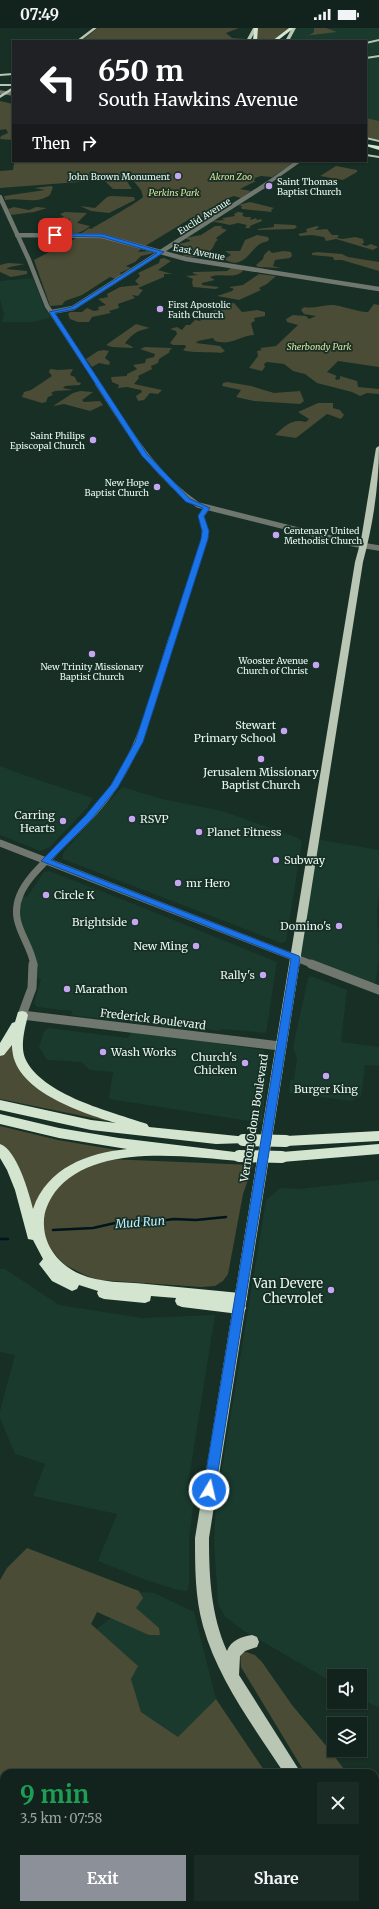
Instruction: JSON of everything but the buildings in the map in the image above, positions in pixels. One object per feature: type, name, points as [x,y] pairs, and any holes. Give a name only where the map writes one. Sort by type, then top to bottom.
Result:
[{"type":"highway","points":[[255,40],[256,28]]},
{"type":"highway","points":[[275,40],[293,28]]},
{"type":"highway","points":[[367,145],[379,150]]},
{"type":"highway","points":[[367,149],[379,150]]},
{"type":"highway","points":[[0,1052],[11,1037],[22,1015]]},
{"type":"highway","points":[[22,1015],[18,1040],[18,1056],[26,1071],[35,1080],[54,1092],[87,1108],[163,1133]]},
{"type":"highway","points":[[0,1105],[91,1125],[243,1140],[286,1140],[379,1136]]},
{"type":"highway","points":[[0,1119],[84,1137],[174,1150],[239,1156],[282,1157],[379,1149]]},
{"type":"highway","points":[[0,1149],[10,1164],[21,1189],[37,1249],[48,1267],[57,1277],[87,1291],[239,1304]]},
{"type":"highway","points":[[174,1150],[104,1157],[89,1161],[70,1170],[52,1186],[40,1208],[37,1226],[42,1246],[55,1264],[65,1273],[89,1283],[239,1304]]},
{"type":"main road","points":[[79,40],[95,28]]},
{"type":"main road","points":[[249,40],[256,28]]},
{"type":"main road","points":[[287,40],[293,28]]},
{"type":"main road","points":[[367,42],[378,41]]},
{"type":"main road","points":[[367,58],[379,56]]},
{"type":"main road","points":[[0,75],[12,74]]},
{"type":"main road","points":[[0,85],[12,87]]},
{"type":"main road","points":[[0,98],[12,88]]},
{"type":"main road","points":[[367,138],[379,142]]},
{"type":"main road","points":[[367,154],[379,157]]},
{"type":"main road","name":"Vernon Odom Boulevard","points":[[290,1769],[232,1678],[214,1637],[209,1617],[202,1565],[202,1538],[280,1046],[296,958],[379,448]]},
{"type":"main road","points":[[232,1678],[231,1661],[235,1649],[243,1643],[252,1642]]},
{"type":"street","points":[[0,92],[12,94]]},
{"type":"street","name":"Euclid Avenue","points":[[52,312],[73,308],[256,192],[266,182],[296,162]]},
{"type":"street","points":[[0,197],[47,306],[144,455],[188,500],[207,508],[363,546],[379,548]]},
{"type":"street","name":"East Avenue","points":[[17,235],[100,235],[186,260],[379,289]]},
{"type":"street","points":[[22,1015],[32,988],[34,968],[17,923],[17,908],[25,886],[115,786],[139,742],[204,539],[206,531],[201,516],[207,508]]},
{"type":"street","points":[[0,843],[379,990]]},
{"type":"street","name":"Frederick Boulevard","points":[[22,1015],[280,1046]]},
{"type":"shaded area","points":[[296,28],[379,28],[379,54],[367,57],[367,40],[290,40]]},
{"type":"shaded area","points":[[379,56],[379,140],[367,137],[367,58]]},
{"type":"shaded area","points":[[33,278],[45,309],[51,318],[32,322],[2,322],[4,314],[0,300],[0,281]]},
{"type":"shaded area","points":[[0,766],[93,798],[87,808],[50,847],[40,851],[0,835]]},
{"type":"shaded area","points":[[122,787],[162,799],[222,811],[298,838],[302,842],[286,941],[281,943],[63,859],[62,856],[65,850]]},
{"type":"shaded area","points":[[315,839],[379,850],[379,894],[377,912],[379,957],[376,980],[372,987],[296,958]]},
{"type":"shaded area","points":[[49,871],[277,962],[266,1033],[221,1029],[219,1031],[196,1027],[183,1029],[71,1015],[72,1011],[37,1007],[34,1003],[41,979],[37,978],[35,959],[19,913],[23,896],[27,897],[44,872]]},
{"type":"shaded area","points":[[311,976],[347,990],[341,1042],[379,1047],[379,1066],[365,1065],[361,1096],[351,1101],[290,1093],[289,1091],[290,1080],[294,1079],[297,1059],[293,1047],[308,978]]},
{"type":"shaded area","points":[[49,1028],[128,1038],[132,1031],[263,1050],[269,1059],[262,1123],[109,1099],[113,1072],[90,1070],[81,1062],[47,1060],[39,1047],[44,1031]]},
{"type":"shaded area","points":[[379,1180],[379,1708],[367,1702],[367,1669],[327,1669],[327,1679],[244,1631],[225,1617],[218,1604],[214,1542],[216,1505],[266,1200],[280,1188],[300,1189]]},
{"type":"shaded area","points":[[0,1269],[5,1269],[59,1305],[142,1318],[215,1315],[187,1491],[195,1494],[189,1538],[189,1583],[187,1591],[177,1590],[146,1580],[98,1561],[117,1514],[33,1496],[45,1464],[15,1454],[0,1418],[0,1411],[15,1355],[0,1352]]},
{"type":"shaded area","points":[[142,1592],[154,1593],[194,1612],[216,1699],[178,1737],[141,1712],[131,1679],[97,1629]]},
{"type":"green space","points":[[98,28],[239,28],[226,33],[232,38],[246,39],[246,40],[82,40]]},
{"type":"green space","points":[[258,28],[289,28],[273,40],[256,40]]},
{"type":"green space","points":[[314,28],[326,28],[337,32],[304,36],[310,35],[314,32]]},
{"type":"green space","points":[[0,101],[12,104],[12,140],[0,139],[1,136],[8,133],[6,129],[0,130]]},
{"type":"green space","points":[[367,118],[379,121],[379,140],[367,137]]},
{"type":"green space","name":"Perkins Park","points":[[295,162],[272,177],[261,176],[255,178],[254,181],[256,181],[240,189],[251,191],[241,198],[234,196],[226,199],[226,202],[216,204],[219,206],[218,209],[203,217],[193,217],[142,248],[138,252],[150,251],[154,253],[141,256],[135,262],[126,266],[131,268],[120,273],[121,275],[115,279],[110,277],[82,295],[65,301],[62,305],[50,306],[34,260],[80,236],[79,235],[89,228],[91,229],[143,197],[141,190],[131,178],[0,188],[0,171],[13,170],[14,163]]},
{"type":"green space","points":[[336,166],[357,170],[357,172],[343,180],[320,176]]},
{"type":"green space","points":[[126,180],[132,189],[113,189],[105,181]]},
{"type":"green space","points":[[53,187],[50,195],[39,200],[5,200],[4,196],[45,190],[34,188]]},
{"type":"green space","points":[[107,197],[134,197],[135,200],[109,213],[91,211],[80,206],[95,208]]},
{"type":"green space","points":[[250,202],[274,208],[271,210],[272,212],[242,209],[242,206],[238,205]]},
{"type":"green space","points":[[14,207],[29,210],[36,207],[47,208],[34,212],[11,215],[8,209]]},
{"type":"green space","points":[[230,210],[244,213],[242,215],[245,217],[251,217],[250,220],[256,218],[257,220],[261,219],[262,221],[250,226],[250,228],[245,228],[247,225],[238,223],[230,225],[211,221],[225,220],[222,219],[235,216],[234,214],[238,212]]},
{"type":"green space","points":[[65,212],[87,213],[77,223],[90,226],[78,233],[66,231],[70,226],[70,219],[58,217],[64,217],[60,214]]},
{"type":"green space","points":[[274,224],[295,225],[297,227],[294,229],[258,230],[274,227]]},
{"type":"green space","points":[[215,226],[222,226],[221,228],[227,230],[216,238],[218,240],[208,253],[198,257],[183,256],[185,252],[177,247],[179,244],[191,241],[185,238],[201,235]]},
{"type":"green space","points":[[317,226],[319,227],[315,230],[327,229],[332,235],[339,235],[337,238],[343,239],[355,237],[363,239],[364,243],[361,244],[366,246],[371,244],[378,247],[373,250],[336,239],[326,241],[324,237],[312,235],[300,236],[298,234],[307,232],[306,229]]},
{"type":"green space","points":[[257,235],[268,237],[269,240],[256,247],[241,261],[236,263],[224,259],[231,255],[225,251],[240,251],[245,240]]},
{"type":"green space","points":[[269,250],[272,253],[284,251],[291,252],[292,256],[290,258],[275,260],[273,266],[281,268],[258,267],[256,265],[263,259],[264,255]]},
{"type":"green space","points":[[312,253],[342,254],[348,257],[379,262],[379,271],[342,260],[334,260],[333,257],[312,255]]},
{"type":"green space","points":[[164,258],[171,261],[158,270],[172,274],[164,274],[164,277],[138,288],[143,290],[138,296],[132,295],[135,298],[118,304],[119,308],[109,311],[111,313],[92,317],[89,322],[78,322],[70,319],[68,314],[70,312],[82,312],[87,308],[94,311],[99,310],[98,307],[106,305],[98,299],[108,297],[107,294],[120,287],[139,285],[135,281],[140,276],[138,273],[159,263],[160,259]]},
{"type":"green space","points":[[8,263],[25,264],[6,269],[27,271],[27,274],[11,277],[0,272],[0,265]]},
{"type":"green space","points":[[231,268],[243,271],[232,276],[219,275],[210,277],[215,280],[202,283],[202,285],[219,287],[216,289],[193,287],[193,279],[186,276],[198,275],[192,273],[194,272],[227,271]]},
{"type":"green space","points":[[259,274],[276,276],[267,284],[259,288],[261,290],[239,300],[217,296],[232,291],[234,289],[229,287],[243,285]]},
{"type":"green space","points":[[234,303],[242,312],[257,310],[265,312],[265,316],[254,318],[255,321],[251,323],[254,335],[231,342],[215,341],[213,338],[198,341],[196,343],[220,346],[225,351],[221,353],[186,351],[183,350],[186,347],[185,345],[173,345],[170,343],[177,334],[176,331],[170,329],[177,327],[182,330],[186,325],[190,325],[195,320],[201,321],[197,316],[200,313],[213,311],[225,305]]},
{"type":"green space","name":"Sherbondy Park","points":[[374,304],[379,305],[379,367],[338,361],[327,372],[337,376],[335,378],[336,380],[340,379],[340,376],[357,381],[358,387],[379,389],[379,394],[367,393],[360,396],[352,392],[317,383],[305,374],[293,371],[284,364],[267,362],[264,364],[265,367],[262,371],[249,368],[258,356],[257,351],[262,350],[260,348],[276,346],[298,325],[287,322],[286,319],[293,315],[306,316],[309,319],[316,316],[304,314],[301,310],[304,307],[311,308],[334,305],[368,312]]},
{"type":"green space","points":[[136,324],[150,328],[136,333],[125,343],[133,347],[132,348],[112,347],[106,345]]},
{"type":"green space","points":[[145,347],[172,348],[169,351],[170,352],[159,359],[158,363],[151,366],[152,369],[138,376],[139,378],[134,384],[162,390],[158,394],[150,393],[144,400],[138,401],[136,396],[142,392],[141,390],[127,387],[118,388],[119,385],[112,382],[111,377],[127,376],[127,374],[137,369],[133,365],[145,363],[146,359],[154,357],[155,354],[140,349]]},
{"type":"green space","points":[[98,351],[109,351],[105,358],[110,362],[109,365],[99,363],[92,367],[86,359]]},
{"type":"green space","points":[[50,369],[73,369],[70,375],[75,377],[77,382],[81,383],[80,385],[65,386],[63,388],[73,390],[55,391],[51,393],[53,395],[48,397],[46,402],[42,403],[22,397],[24,392],[31,390],[52,376],[49,372]]},
{"type":"green space","points":[[227,382],[251,386],[274,393],[300,391],[304,401],[300,404],[254,401],[236,397],[241,390],[222,386],[223,383]]},
{"type":"green space","points":[[80,391],[93,392],[82,400],[84,402],[100,401],[103,405],[90,411],[64,404],[53,406],[73,393]]},
{"type":"green space","points":[[318,403],[333,403],[333,408],[340,410],[344,415],[341,419],[327,414],[296,438],[275,435],[293,422],[306,422],[309,419],[298,412]]},
{"type":"green space","points":[[12,1043],[12,1053],[20,1070],[112,1120],[112,1122],[0,1099],[0,1055]]},
{"type":"green space","points":[[0,1126],[58,1140],[117,1150],[117,1152],[87,1159],[67,1167],[59,1173],[51,1180],[45,1189],[33,1218],[0,1144]]},
{"type":"green space","points":[[108,1159],[253,1165],[243,1194],[228,1274],[223,1281],[215,1286],[201,1287],[100,1280],[87,1276],[65,1265],[59,1259],[48,1245],[42,1223],[48,1198],[78,1169]]},
{"type":"green space","points":[[27,1548],[139,1591],[143,1598],[136,1608],[159,1628],[160,1635],[149,1635],[97,1612],[91,1624],[138,1666],[131,1679],[141,1712],[178,1737],[216,1699],[263,1769],[0,1769],[0,1580],[7,1568]]},
{"type":"green space","points":[[240,1650],[255,1655],[262,1662],[292,1705],[327,1747],[327,1757],[335,1757],[344,1769],[303,1769],[241,1667]]},
{"type":"waterway","name":"Mud Run","points":[[53,1230],[93,1228],[115,1223],[129,1225],[174,1219],[196,1220],[226,1217]]},
{"type":"waterway","name":"Mud Run","points":[[0,1239],[8,1239]]},
{"type":"place","name":"John Brown Monument","points":[[178,176]]},
{"type":"place","name":"Saint Thomas Baptist Church","points":[[269,186]]},
{"type":"place","name":"First Apostolic Faith Church","points":[[160,309]]},
{"type":"place","name":"Saint Philips Episcopal Church","points":[[93,440]]},
{"type":"place","name":"New Hope Baptist Church","points":[[157,487]]},
{"type":"place","name":"Centenary United Methodist Church","points":[[276,535]]},
{"type":"place","name":"New Trinity Missionary Baptist Church","points":[[92,654]]},
{"type":"place","name":"Wooster Avenue Church of Christ","points":[[316,665]]},
{"type":"place","name":"Stewart Primary School","points":[[284,731]]},
{"type":"place","name":"Jerusalem Missionary Baptist Church","points":[[261,759]]},
{"type":"place","name":"RSVP","points":[[132,819]]},
{"type":"place","name":"Carring Hearts","points":[[63,821]]},
{"type":"place","name":"Planet Fitness","points":[[199,832]]},
{"type":"place","name":"Subway","points":[[276,860]]},
{"type":"place","name":"mr Hero","points":[[178,883]]},
{"type":"place","name":"Circle K","points":[[46,895]]},
{"type":"place","name":"Brightside","points":[[135,922]]},
{"type":"place","name":"Domino's","points":[[339,926]]},
{"type":"place","name":"New Ming","points":[[196,946]]},
{"type":"place","name":"Rally's","points":[[263,975]]},
{"type":"place","name":"Marathon","points":[[67,989]]},
{"type":"place","name":"Wash Works","points":[[103,1052]]},
{"type":"place","name":"Church's Chicken","points":[[245,1063]]},
{"type":"place","name":"Burger King","points":[[326,1076]]},
{"type":"place","name":"Van Devere Chevrolet","points":[[331,1290]]},
{"type":"route","points":[[55,235],[110,237],[161,252],[73,308],[52,312],[64,333],[95,378],[144,455],[188,500],[207,508],[201,516],[206,531],[204,539],[139,742],[115,786],[88,818],[46,861],[296,958],[280,1046],[209,1490]]},
{"type":"park label","name":"Akron Zoo","points":[[231,176]]}]
